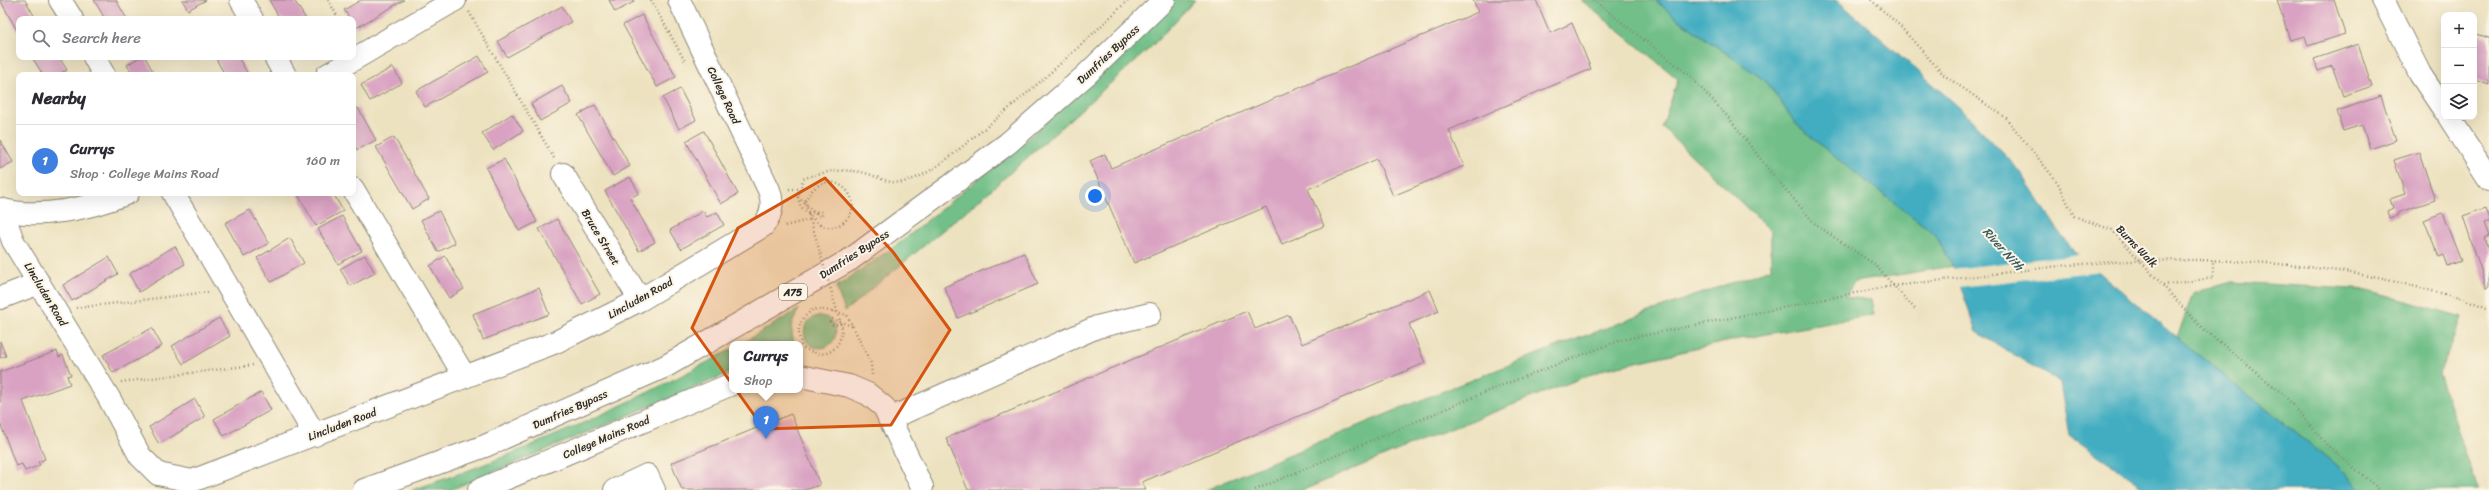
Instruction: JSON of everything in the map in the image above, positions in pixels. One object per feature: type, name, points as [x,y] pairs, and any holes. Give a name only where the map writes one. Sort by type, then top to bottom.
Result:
[{"type":"main road","points":[[60,0],[70,16]]},
{"type":"main road","points":[[241,0],[250,16]]},
{"type":"main road","name":"College Road","points":[[680,0],[769,190]]},
{"type":"main road","name":"Dumfries Bypass","points":[[364,490],[485,446],[666,366],[851,259],[1007,144],[1086,75],[1164,0]]},
{"type":"main road","points":[[2383,0],[2420,74],[2441,106]]},
{"type":"main road","points":[[356,59],[460,3]]},
{"type":"main road","points":[[96,60],[102,72]]},
{"type":"main road","points":[[277,60],[283,72]]},
{"type":"main road","points":[[333,72],[355,60]]},
{"type":"main road","points":[[2450,120],[2489,179]]},
{"type":"main road","name":"Bruce Street","points":[[563,174],[640,300]]},
{"type":"main road","name":"Lincluden Road","points":[[1,210],[14,241],[100,384],[140,456],[158,474],[192,481],[556,342],[640,300],[763,226],[770,215],[772,207],[769,190]]},
{"type":"main road","points":[[356,194],[465,377]]},
{"type":"main road","points":[[1,210],[69,210],[101,203],[120,196]]},
{"type":"main road","points":[[175,196],[315,435]]},
{"type":"main road","points":[[0,298],[38,283]]},
{"type":"main road","points":[[886,413],[1096,327],[1150,314]]},
{"type":"main road","points":[[803,377],[849,386],[868,394],[886,413],[922,486]]},
{"type":"main road","name":"College Mains Road","points":[[479,490],[729,385]]},
{"type":"main road","points":[[615,490],[648,475],[654,490]]},
{"type":"path","points":[[328,0],[337,16]]},
{"type":"path","points":[[803,348],[813,354],[826,354],[836,347],[841,338],[841,324],[808,213],[805,201],[812,188],[824,182],[835,183],[846,188],[853,204],[847,220],[836,227],[820,225],[805,213],[800,206],[798,197],[803,179],[820,172],[844,171],[865,173],[885,181],[901,183],[920,176],[954,153],[1003,114],[1082,46],[1128,0]]},
{"type":"path","points":[[1593,0],[1688,74],[1729,118],[1816,225],[1874,264],[1915,308]]},
{"type":"path","name":"Burns Walk","points":[[1871,0],[1897,22],[1944,75],[2006,118],[2058,183],[2074,216],[2112,230],[2200,326],[2284,395],[2327,445],[2380,490]]},
{"type":"path","points":[[460,3],[563,174]]},
{"type":"path","points":[[798,197],[816,213],[808,213]]},
{"type":"path","points":[[2163,285],[2214,278],[2213,260]]},
{"type":"path","points":[[1255,490],[1495,388],[1621,340],[1885,287],[2068,265],[2126,261],[2213,260],[2279,264],[2338,271],[2393,280],[2475,302],[2489,309]]},
{"type":"path","points":[[56,311],[230,290]]},
{"type":"path","points":[[800,341],[798,333],[802,318],[813,309],[832,311],[847,316],[871,363],[873,379]]},
{"type":"path","points":[[841,324],[831,324],[831,320],[852,326]]},
{"type":"path","points":[[100,384],[272,363]]},
{"type":"highlighted area","points":[[825,178],[893,252],[950,330],[891,425],[764,429],[692,328],[738,228]]},
{"type":"green space","points":[[1173,0],[1195,0],[1151,47],[984,196],[845,311],[836,287],[901,242],[1039,129]]},
{"type":"green space","points":[[1581,0],[1655,0],[1675,17],[1767,82],[1796,124],[1835,157],[1935,234],[1953,266],[1854,282],[1845,297],[1871,300],[1874,315],[1739,339],[1605,369],[1432,436],[1303,490],[1206,490],[1416,402],[1557,346],[1771,269],[1771,231],[1662,127],[1678,79]]},
{"type":"green space","points":[[2232,282],[2368,290],[2462,317],[2439,374],[2478,490],[2363,490],[2331,461],[2177,338],[2193,293]]},
{"type":"green space","points":[[799,309],[791,326],[794,341],[746,341]]},
{"type":"green space","points":[[823,316],[829,318],[834,323],[836,332],[834,341],[829,346],[817,348],[811,346],[806,341],[804,329],[806,323],[811,318]]},
{"type":"green space","points":[[729,351],[729,373],[450,490],[412,490],[494,461],[575,427]]},
{"type":"water","name":"River Nith","points":[[1655,0],[1837,0],[1960,108],[2020,171],[2068,246],[2177,338],[2331,461],[2363,490],[2148,490],[2069,435],[2060,383],[1977,332],[1953,266],[1935,234],[1835,157],[1796,124],[1767,82],[1675,17]]},
{"type":"pier","points":[[2081,254],[2101,271],[1959,287],[1952,269]]},
{"type":"building","points":[[0,0],[25,0],[34,16],[16,16],[16,29]]},
{"type":"building","points":[[94,0],[116,0],[125,16],[103,16]]},
{"type":"building","points":[[182,0],[206,0],[188,10]]},
{"type":"building","points":[[269,0],[294,0],[304,16],[278,16]]},
{"type":"building","points":[[361,0],[404,0],[356,28],[356,16],[348,16],[344,10]]},
{"type":"building","points":[[609,0],[633,0],[634,2],[615,12]]},
{"type":"building","points":[[1473,0],[1536,0],[1550,33],[1572,23],[1591,69],[1449,130],[1464,166],[1393,196],[1377,159],[1308,189],[1324,226],[1282,244],[1266,207],[1134,263],[1090,161],[1105,154],[1111,168],[1478,12]]},
{"type":"building","points":[[2277,0],[2334,0],[2345,34],[2308,46],[2305,36],[2290,40]]},
{"type":"building","points":[[562,6],[571,22],[507,57],[498,41]]},
{"type":"building","points":[[642,15],[676,77],[657,87],[623,25]]},
{"type":"building","points":[[2477,34],[2489,38],[2489,85],[2477,81]]},
{"type":"building","points":[[2358,44],[2372,86],[2343,96],[2332,66],[2318,71],[2314,59]]},
{"type":"building","points":[[479,56],[488,72],[425,107],[416,91]]},
{"type":"building","points":[[34,60],[61,60],[67,70],[63,72],[41,72]]},
{"type":"building","points":[[135,60],[147,60],[153,72],[131,72],[127,65]]},
{"type":"building","points":[[217,60],[240,60],[247,72],[223,72]]},
{"type":"building","points":[[393,67],[402,83],[370,101],[361,85]]},
{"type":"building","points":[[562,86],[572,103],[540,121],[531,104]]},
{"type":"building","points":[[680,89],[696,120],[679,129],[663,98]]},
{"type":"building","points":[[2381,96],[2396,140],[2370,149],[2362,125],[2343,131],[2337,111]]},
{"type":"building","points":[[595,105],[630,166],[613,176],[578,115]]},
{"type":"building","points":[[358,108],[376,140],[357,150],[356,148],[356,109]]},
{"type":"building","points":[[512,114],[523,131],[493,150],[482,133]]},
{"type":"building","points":[[704,131],[738,194],[721,204],[686,141]]},
{"type":"building","points":[[394,137],[429,199],[412,209],[376,147]]},
{"type":"building","points":[[0,140],[13,162],[0,169]]},
{"type":"building","points":[[2419,152],[2435,200],[2397,213],[2398,215],[2389,218],[2387,211],[2393,208],[2390,199],[2405,194],[2394,160]]},
{"type":"building","points":[[504,159],[537,222],[519,231],[486,168]]},
{"type":"building","points":[[630,177],[639,193],[630,198],[655,242],[639,251],[605,191]]},
{"type":"building","points":[[299,196],[335,196],[343,211],[316,226]]},
{"type":"building","points":[[2485,208],[2489,219],[2489,221],[2484,223],[2489,236],[2484,238],[2489,253],[2489,287],[2487,288],[2463,216]]},
{"type":"building","points":[[250,210],[269,243],[244,257],[225,223]]},
{"type":"building","points":[[439,211],[455,243],[438,252],[421,220]]},
{"type":"building","points":[[703,211],[707,217],[717,212],[724,225],[681,249],[670,230]]},
{"type":"building","points":[[2442,213],[2461,261],[2448,266],[2444,255],[2439,257],[2424,220]]},
{"type":"building","points":[[342,216],[362,251],[338,264],[318,229]]},
{"type":"building","points":[[557,219],[600,294],[582,304],[539,229]]},
{"type":"building","points":[[290,238],[304,263],[271,282],[257,258]]},
{"type":"building","points":[[175,246],[185,264],[139,292],[129,274]]},
{"type":"building","points":[[1024,253],[1038,284],[958,318],[944,287]]},
{"type":"building","points":[[365,255],[375,273],[350,286],[340,269]]},
{"type":"building","points":[[445,256],[464,289],[449,298],[430,266]]},
{"type":"building","points":[[109,257],[118,274],[72,301],[63,285]]},
{"type":"building","points":[[539,288],[549,314],[483,340],[473,314]]},
{"type":"building","points":[[1430,290],[1439,311],[1409,324],[1425,363],[1142,482],[1146,490],[968,490],[946,438],[1247,311],[1255,329],[1289,315],[1302,344]]},
{"type":"building","points":[[219,318],[230,336],[183,364],[172,346]]},
{"type":"building","points":[[152,328],[162,346],[113,373],[103,355]]},
{"type":"building","points":[[0,341],[6,356],[0,358]]},
{"type":"building","points":[[57,351],[59,357],[63,355],[71,375],[67,376],[70,384],[23,401],[45,459],[38,462],[40,465],[25,471],[22,464],[16,466],[0,423],[0,372]]},
{"type":"building","points":[[261,392],[271,410],[224,436],[214,419]]},
{"type":"building","points":[[195,399],[205,417],[159,444],[149,427]]},
{"type":"building","points":[[791,414],[820,485],[805,490],[682,490],[671,463]]},
{"type":"place","name":"Currys","points":[[766,439]]}]
